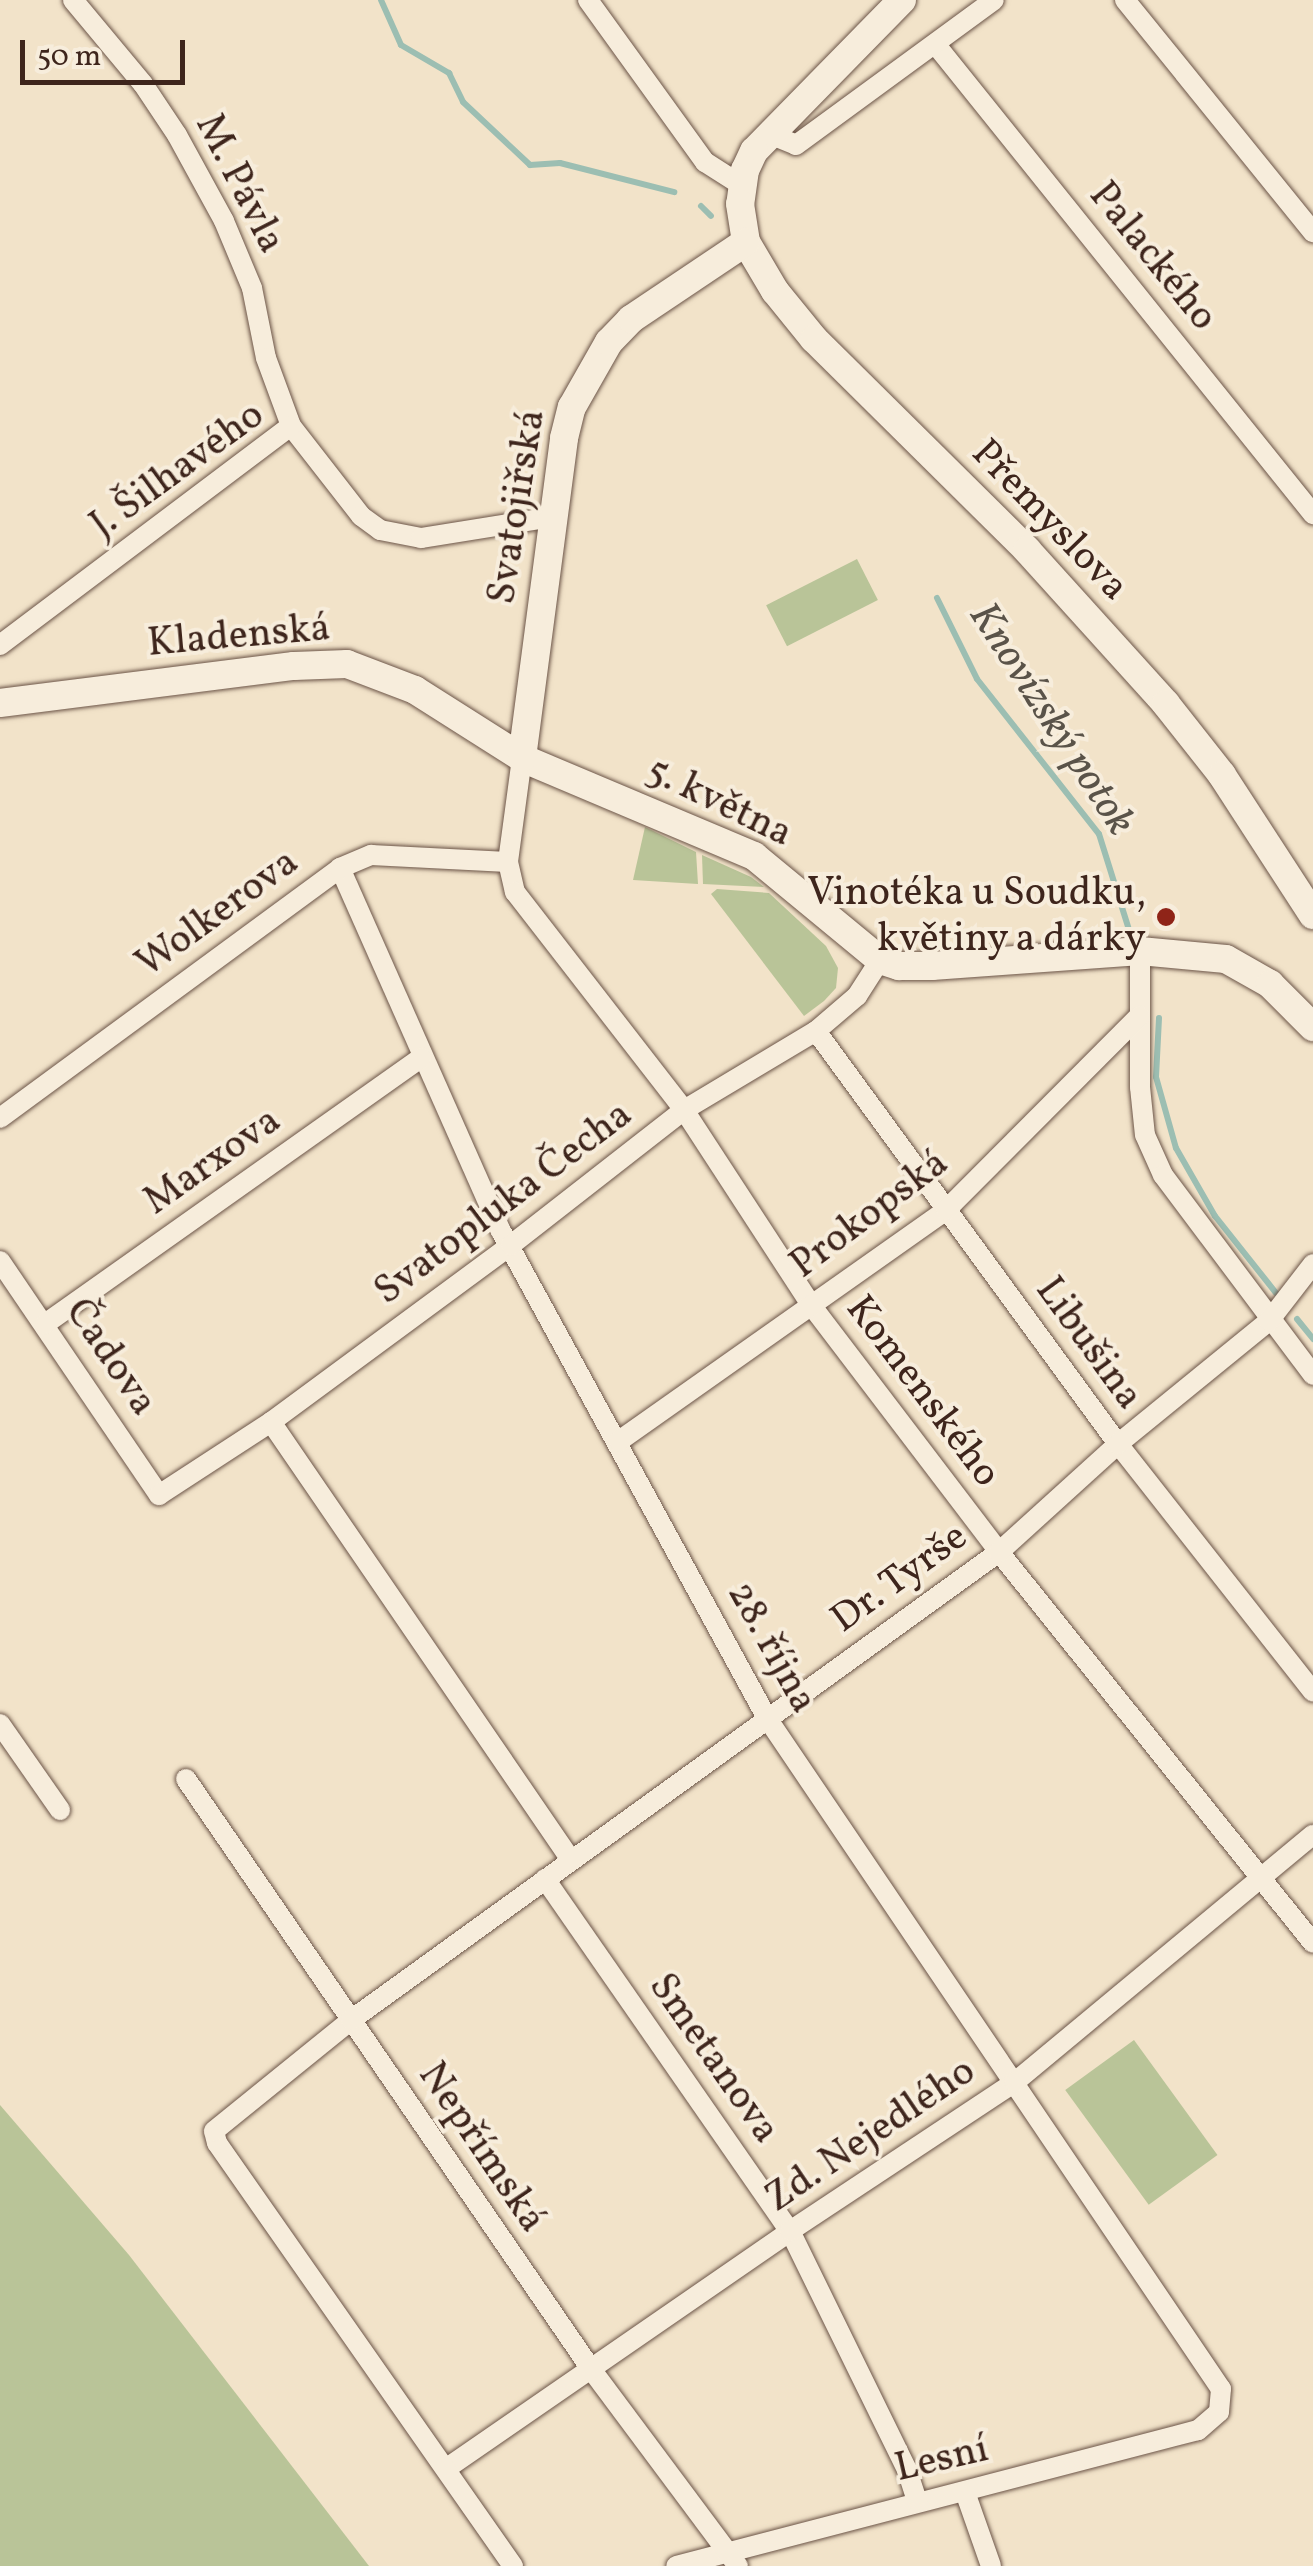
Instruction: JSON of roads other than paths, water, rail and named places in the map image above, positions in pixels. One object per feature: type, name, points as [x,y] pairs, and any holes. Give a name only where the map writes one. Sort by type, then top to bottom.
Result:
[{"type":"street","name":"M. Pávla","points":[[73,0],[143,84],[224,220],[252,288],[266,358],[292,426]]},
{"type":"street","points":[[588,0],[706,162],[742,185]]},
{"type":"street","name":"Přemyslova","points":[[902,0],[754,151],[742,185],[741,222],[746,242],[775,291],[814,338],[1026,550],[1166,704],[1222,775],[1313,915]]},
{"type":"street","points":[[767,134],[796,145],[994,0]]},
{"type":"street","points":[[1126,0],[1313,232]]},
{"type":"street","name":"Palackého","points":[[936,44],[1313,514]]},
{"type":"street","name":"Svatojiřská","points":[[508,862],[552,517],[572,407],[609,342],[631,319],[746,242]]},
{"type":"street","name":"J. Šilhavého","points":[[0,645],[292,426],[335,486],[380,530],[420,538],[552,517]]},
{"type":"street","name":"Kladenská","points":[[0,703],[294,666],[347,664],[415,690],[522,758]]},
{"type":"street","name":"5. května","points":[[522,758],[754,856],[880,960]]},
{"type":"street","name":"Wolkerova","points":[[0,1118],[340,868],[371,854],[508,862]]},
{"type":"street","name":"Komenského","points":[[508,862],[514,892],[684,1110],[812,1304],[1000,1552],[1313,1943]]},
{"type":"street","name":"28. října","points":[[340,868],[421,1058],[511,1245],[767,1718],[1214,2375],[1221,2389],[1218,2412]]},
{"type":"street","points":[[880,960],[899,966],[932,966],[1140,951],[1226,959],[1248,968],[1313,1026]]},
{"type":"street","points":[[1140,951],[1145,1134],[1163,1176],[1313,1376]]},
{"type":"street","name":"Svatopluka Čecha","points":[[159,1495],[271,1422],[511,1245],[684,1110],[816,1031],[857,996],[880,960]]},
{"type":"street","name":"Prokopská","points":[[619,1440],[946,1210],[1140,1016]]},
{"type":"street","name":"Libušina","points":[[816,1031],[1118,1444],[1313,1692]]},
{"type":"street","name":"Marxova","points":[[46,1324],[421,1058]]},
{"type":"street","name":"Čadova","points":[[0,1261],[159,1495]]},
{"type":"street","name":"Dr. Tyrše","points":[[447,2468],[214,2137],[218,2124],[544,1878],[1000,1552],[1118,1444],[1269,1321],[1313,1264]]},
{"type":"street","points":[[271,1422],[571,1860]]},
{"type":"street","points":[[0,1724],[60,1810]]},
{"type":"street","name":"Nepřímská","points":[[186,1779],[591,2369],[732,2558]]},
{"type":"street","name":"Zd. Nejedlého","points":[[447,2468],[790,2231],[1015,2082],[1313,1835]]},
{"type":"street","name":"Smetanova","points":[[544,1878],[790,2231],[906,2470],[917,2501]]},
{"type":"street","name":"Lesní","points":[[676,2566],[732,2558],[917,2501],[965,2492],[1198,2430],[1218,2412]]},
{"type":"street","points":[[447,2468],[513,2566]]},
{"type":"street","points":[[965,2492],[991,2566]]},
{"type":"waterway","name":"Knovízský potok","points":[[381,0],[401,45],[449,73],[463,102],[530,165],[560,163],[674,192]]},
{"type":"waterway","name":"Knovízský potok","points":[[701,206],[711,216]]},
{"type":"waterway","name":"Knovízský potok","points":[[937,598],[977,679],[1099,834],[1130,933]]},
{"type":"waterway","name":"Knovízský potok","points":[[1159,1018],[1156,1077],[1176,1148],[1215,1216],[1276,1293]]},
{"type":"waterway","name":"Knovízský potok","points":[[1297,1319],[1313,1339]]},
{"type":"place","name":"Vinotéka u Soudku, květiny a dárky","points":[[1166,917]]}]
